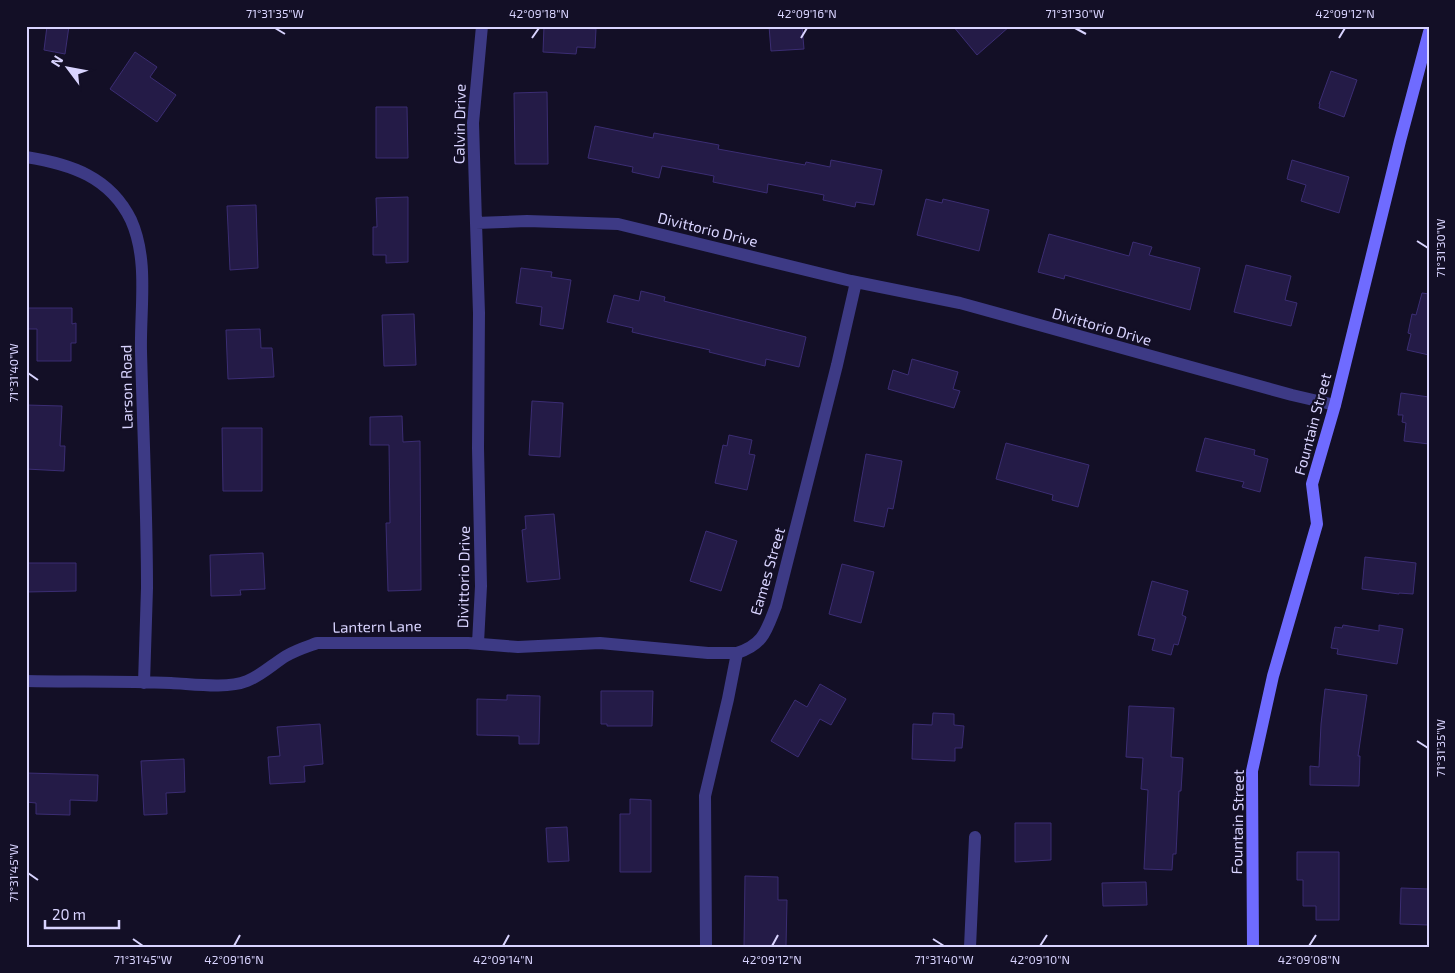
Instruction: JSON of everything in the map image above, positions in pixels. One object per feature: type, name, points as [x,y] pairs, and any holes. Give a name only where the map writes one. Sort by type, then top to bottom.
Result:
[{"type":"street","name":"Calvin Drive","points":[[476,223],[473,123],[482,26]]},
{"type":"street","name":"Fountain Street","points":[[1253,947],[1252,771],[1273,676],[1317,524],[1312,484],[1335,405],[1429,32]]},
{"type":"street","name":"Larson Road","points":[[26,157],[87,173],[106,186],[119,200],[127,213],[138,242],[141,260],[140,330],[146,578],[144,683]]},
{"type":"street","name":"Divittorio Drive","points":[[478,643],[481,586],[478,448],[479,313],[476,223],[527,221],[618,224],[856,282],[960,303],[1292,395],[1335,405]]},
{"type":"street","name":"Eames Street","points":[[738,653],[752,648],[762,638],[776,606],[838,365],[856,282]]},
{"type":"street","name":"Lantern Lane","points":[[26,681],[207,685],[246,681],[267,670],[285,656],[300,648],[318,643],[478,643],[518,647],[600,643],[708,653],[738,653]]},
{"type":"street","points":[[706,947],[705,796],[738,653]]},
{"type":"street","points":[[970,947],[975,837]]},
{"type":"building","points":[[47,26],[69,26],[65,54],[44,50]]},
{"type":"building","points":[[544,26],[578,26],[578,28],[596,29],[595,48],[577,47],[576,54],[543,52]]},
{"type":"building","points":[[769,26],[802,26],[804,49],[771,51]]},
{"type":"building","points":[[953,26],[1010,26],[977,55]]},
{"type":"building","points":[[135,52],[157,67],[150,77],[176,95],[157,122],[110,89]]},
{"type":"building","points":[[1331,71],[1357,80],[1344,117],[1319,108]]},
{"type":"building","points":[[547,92],[548,164],[515,164],[514,93]]},
{"type":"building","points":[[376,107],[407,107],[408,158],[376,158]]},
{"type":"building","points":[[595,126],[653,138],[654,133],[719,145],[718,149],[805,165],[806,162],[830,167],[831,160],[882,170],[874,205],[856,202],[855,207],[823,200],[824,195],[768,184],[767,193],[713,182],[714,176],[662,166],[659,178],[632,172],[633,167],[588,158]]},
{"type":"building","points":[[1292,160],[1349,177],[1339,213],[1301,201],[1306,185],[1287,179]]},
{"type":"building","points":[[408,197],[408,262],[386,263],[386,255],[373,255],[373,227],[377,227],[376,198]]},
{"type":"building","points":[[926,199],[942,203],[943,199],[989,210],[979,251],[917,235]]},
{"type":"building","points":[[256,205],[258,268],[230,270],[227,206]]},
{"type":"building","points":[[1049,234],[1129,256],[1133,242],[1152,247],[1149,255],[1200,268],[1190,310],[1065,275],[1064,279],[1038,272]]},
{"type":"building","points":[[1246,265],[1291,276],[1285,300],[1297,303],[1291,326],[1234,312]]},
{"type":"building","points":[[521,268],[552,272],[551,277],[571,280],[563,329],[540,325],[542,307],[516,303]]},
{"type":"building","points":[[641,291],[665,297],[664,301],[806,337],[799,367],[766,359],[765,366],[709,352],[710,350],[632,332],[633,328],[607,322],[614,295],[639,301]]},
{"type":"building","points":[[1422,293],[1429,294],[1429,355],[1407,350],[1411,334],[1408,333],[1412,314],[1416,315]]},
{"type":"building","points":[[26,308],[72,308],[72,324],[76,323],[76,343],[71,343],[71,361],[37,361],[37,329],[26,329]]},
{"type":"building","points":[[414,314],[416,365],[384,366],[382,315]]},
{"type":"building","points":[[260,329],[261,348],[272,348],[274,377],[228,379],[226,330]]},
{"type":"building","points":[[912,359],[958,372],[953,389],[960,391],[954,408],[888,389],[893,370],[908,375]]},
{"type":"building","points":[[1401,393],[1429,397],[1429,444],[1404,441],[1406,423],[1402,422],[1403,415],[1398,415]]},
{"type":"building","points":[[532,401],[563,403],[560,457],[529,455]]},
{"type":"building","points":[[26,405],[62,406],[60,446],[65,446],[64,471],[26,469]]},
{"type":"building","points":[[402,416],[403,442],[420,441],[421,590],[388,591],[386,523],[390,523],[389,445],[370,445],[370,417]]},
{"type":"building","points":[[222,428],[262,428],[262,491],[223,491]]},
{"type":"building","points":[[729,435],[752,440],[749,454],[755,455],[747,490],[715,483],[723,445],[727,446]]},
{"type":"building","points":[[1205,438],[1255,450],[1254,455],[1268,459],[1260,492],[1242,487],[1244,482],[1196,471]]},
{"type":"building","points":[[1006,443],[1089,465],[1078,507],[1052,500],[1053,495],[996,479]]},
{"type":"building","points":[[866,454],[902,461],[893,509],[888,508],[884,527],[854,521]]},
{"type":"building","points":[[554,514],[560,579],[527,582],[522,530],[526,529],[525,516]]},
{"type":"building","points":[[706,531],[737,541],[721,591],[690,581]]},
{"type":"building","points":[[263,553],[265,589],[240,590],[241,595],[211,596],[210,555]]},
{"type":"building","points":[[1365,557],[1416,563],[1413,594],[1362,589]]},
{"type":"building","points":[[26,563],[76,563],[76,591],[26,592]]},
{"type":"building","points":[[842,564],[874,572],[861,623],[829,614]]},
{"type":"building","points":[[1152,581],[1188,591],[1182,615],[1186,617],[1178,645],[1174,644],[1171,655],[1152,650],[1155,639],[1138,635]]},
{"type":"building","points":[[1343,625],[1379,631],[1379,625],[1403,629],[1397,664],[1337,654],[1338,649],[1331,648],[1335,627],[1342,628]]},
{"type":"building","points":[[820,684],[846,699],[831,725],[820,719],[798,757],[771,741],[795,700],[807,707]]},
{"type":"building","points":[[1325,689],[1367,695],[1358,756],[1360,756],[1359,786],[1310,785],[1310,766],[1319,767]]},
{"type":"building","points":[[601,691],[653,691],[652,726],[607,726],[607,724],[601,724]]},
{"type":"building","points":[[507,695],[540,696],[539,744],[519,744],[519,736],[477,735],[477,699],[507,700]]},
{"type":"building","points":[[1129,706],[1174,708],[1171,757],[1183,758],[1181,791],[1179,791],[1176,854],[1173,854],[1172,870],[1144,869],[1148,790],[1141,789],[1143,758],[1126,757]]},
{"type":"building","points":[[933,713],[954,714],[954,725],[964,726],[962,748],[955,748],[955,761],[912,759],[913,724],[932,725]]},
{"type":"building","points":[[320,724],[323,764],[304,766],[305,782],[270,784],[268,757],[280,756],[277,727]]},
{"type":"building","points":[[184,759],[185,792],[166,793],[167,814],[144,815],[141,761]]},
{"type":"building","points":[[26,773],[98,775],[97,801],[70,800],[70,815],[36,814],[36,803],[26,802]]},
{"type":"building","points":[[630,799],[651,800],[651,872],[620,872],[620,814],[630,814]]},
{"type":"building","points":[[1015,823],[1051,823],[1051,860],[1015,862]]},
{"type":"building","points":[[567,827],[569,861],[548,862],[546,828]]},
{"type":"building","points":[[1297,852],[1339,852],[1339,920],[1316,920],[1316,906],[1303,906],[1303,880],[1297,880]]},
{"type":"building","points":[[745,876],[778,877],[778,900],[787,900],[786,946],[744,946]]},
{"type":"building","points":[[1146,882],[1147,905],[1103,906],[1102,883]]},
{"type":"building","points":[[1401,888],[1429,889],[1429,925],[1400,924]]}]
